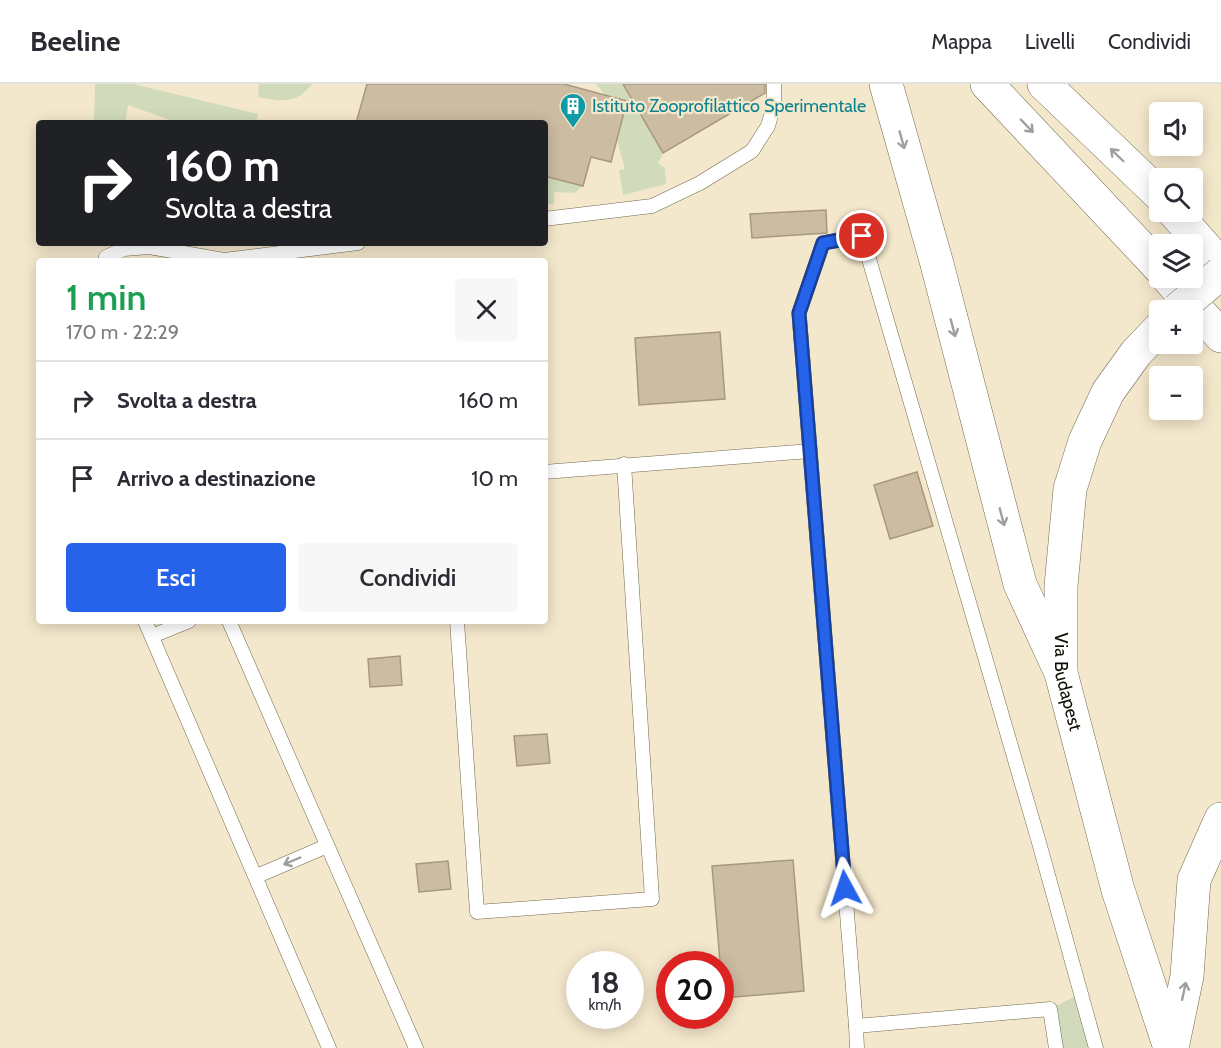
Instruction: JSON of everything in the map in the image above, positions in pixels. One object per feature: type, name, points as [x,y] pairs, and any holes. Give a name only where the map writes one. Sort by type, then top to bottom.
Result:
[{"type":"main road","points":[[886,84],[937,264],[1020,584],[1061,673]]},
{"type":"main road","points":[[987,84],[1149,256]]},
{"type":"main road","points":[[1044,84],[1149,184]]},
{"type":"main road","points":[[1183,222],[1221,265]]},
{"type":"main road","points":[[1189,300],[1221,273]]},
{"type":"main road","points":[[1177,288],[1221,336]]},
{"type":"main road","name":"Via Budapest","points":[[1149,339],[1136,353],[1108,392],[1085,441],[1070,489],[1061,586],[1061,673],[1118,890],[1171,1048]]},
{"type":"main road","points":[[1171,1048],[1187,976],[1194,880],[1221,819]]},
{"type":"lane","points":[[548,219],[652,206],[700,183],[752,151],[768,126],[774,105],[774,84]]},
{"type":"lane","points":[[857,1048],[799,313],[823,243],[862,236],[1038,839],[1096,1048]]},
{"type":"lane","points":[[240,258],[334,246]]},
{"type":"lane","points":[[106,258],[124,249],[149,247],[212,258]]},
{"type":"lane","points":[[548,472],[810,451]]},
{"type":"lane","points":[[457,624],[477,912],[652,899],[624,464]]},
{"type":"lane","points":[[147,624],[330,1048]]},
{"type":"lane","points":[[152,636],[182,624]]},
{"type":"lane","points":[[230,624],[416,1048]]},
{"type":"lane","points":[[257,876],[327,846]]},
{"type":"lane","points":[[856,1026],[1050,1009],[1056,1048]]},
{"type":"green space","points":[[95,84],[133,84],[258,114],[257,120],[170,120],[128,105],[126,120],[94,120]]},
{"type":"green space","points":[[259,84],[312,84],[300,95],[281,100],[258,97]]},
{"type":"green space","points":[[596,84],[623,84],[663,153],[658,163],[665,168],[666,184],[623,195],[619,170],[625,169],[617,140],[600,136],[605,95]]},
{"type":"green space","points":[[548,177],[583,186],[574,193],[554,192],[554,204],[548,205]]},
{"type":"green space","points":[[1077,995],[1091,1048],[1059,1048],[1053,1008]]},
{"type":"building","name":"Istituto Zooprofilattico Sperimentale","points":[[367,84],[564,84],[627,101],[611,162],[591,157],[583,186],[548,177],[548,120],[357,120]]},
{"type":"building","points":[[623,84],[765,84],[765,93],[663,153]]},
{"type":"building","points":[[826,210],[827,233],[752,238],[750,214]]},
{"type":"building","points":[[720,332],[725,399],[639,405],[635,338]]},
{"type":"building","points":[[917,472],[933,526],[890,539],[874,485]]},
{"type":"building","points":[[400,656],[402,685],[370,687],[368,659]]},
{"type":"building","points":[[547,734],[550,763],[517,766],[514,736]]},
{"type":"building","points":[[793,860],[804,991],[734,997],[734,951],[719,951],[712,866]]},
{"type":"building","points":[[448,861],[451,889],[419,892],[416,864]]},
{"type":"place","name":"Istituto Zooprofilattico Sperimentale","points":[[573,129]]},
{"type":"route","points":[[845,888],[799,313],[823,243],[862,236]]}]
